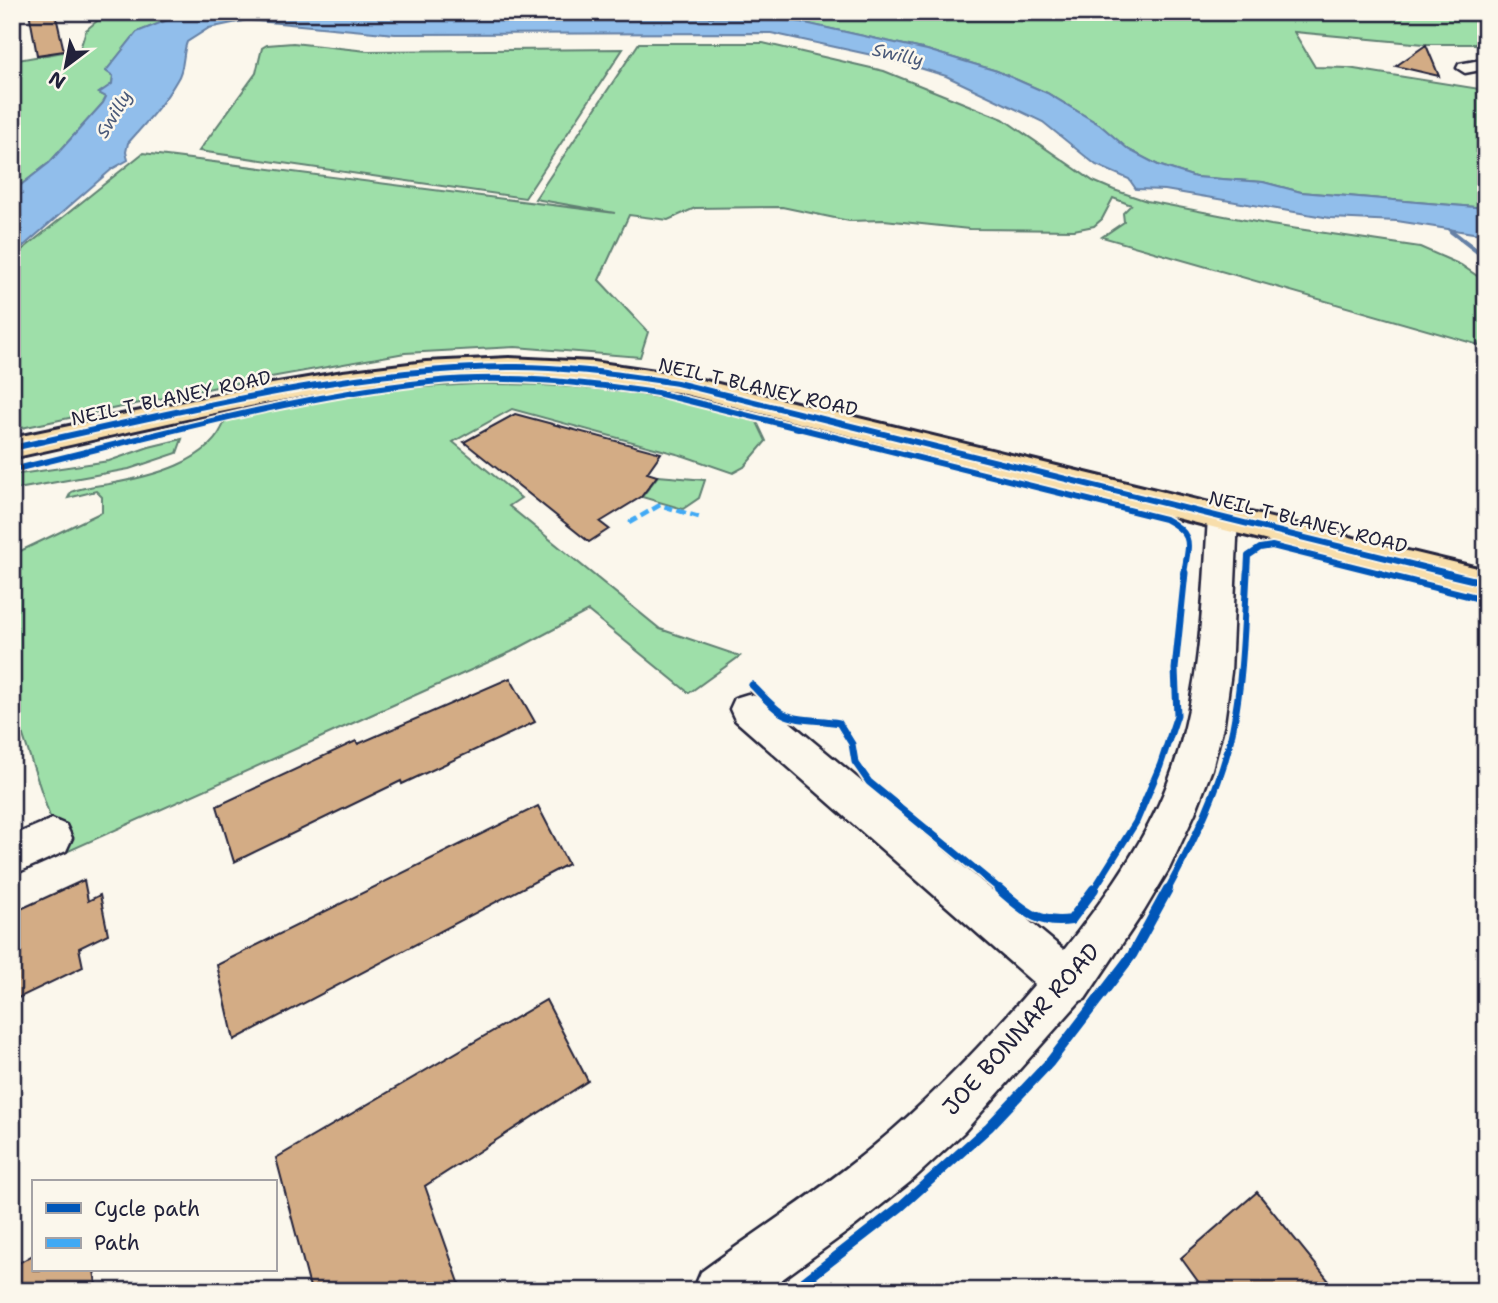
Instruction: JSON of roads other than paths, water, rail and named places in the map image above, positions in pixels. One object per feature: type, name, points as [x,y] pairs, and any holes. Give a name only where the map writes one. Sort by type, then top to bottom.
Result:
[{"type":"main road","name":"NEIL T BLANEY ROAD","points":[[12,448],[276,392],[373,375],[504,365],[579,367],[677,383],[1486,583]]},
{"type":"street","points":[[1465,68],[1486,64]]},
{"type":"street","name":"JOE BONNAR ROAD","points":[[720,1291],[875,1178],[964,1098],[1069,983],[1107,931],[1156,853],[1188,780],[1204,724],[1210,683],[1223,517]]},
{"type":"street","points":[[748,709],[1069,983]]},
{"type":"street","points":[[12,856],[52,838]]},
{"type":"water","name":"Swilly","points":[[188,12],[371,12],[408,17],[478,18],[733,17],[796,21],[927,50],[997,71],[1047,93],[1100,125],[1129,150],[1158,165],[1195,177],[1263,182],[1301,192],[1486,208],[1486,235],[1397,221],[1330,218],[1165,190],[1136,189],[1129,179],[1096,165],[1043,122],[946,76],[890,59],[771,33],[395,34],[247,20],[209,28],[187,42],[180,75],[161,105],[128,143],[128,160],[112,169],[12,256],[12,200],[21,194],[12,192],[49,163],[103,103],[106,97],[99,93],[112,84],[113,76],[106,71],[137,32]]},
{"type":"waterway","points":[[1451,231],[1486,258]]}]
